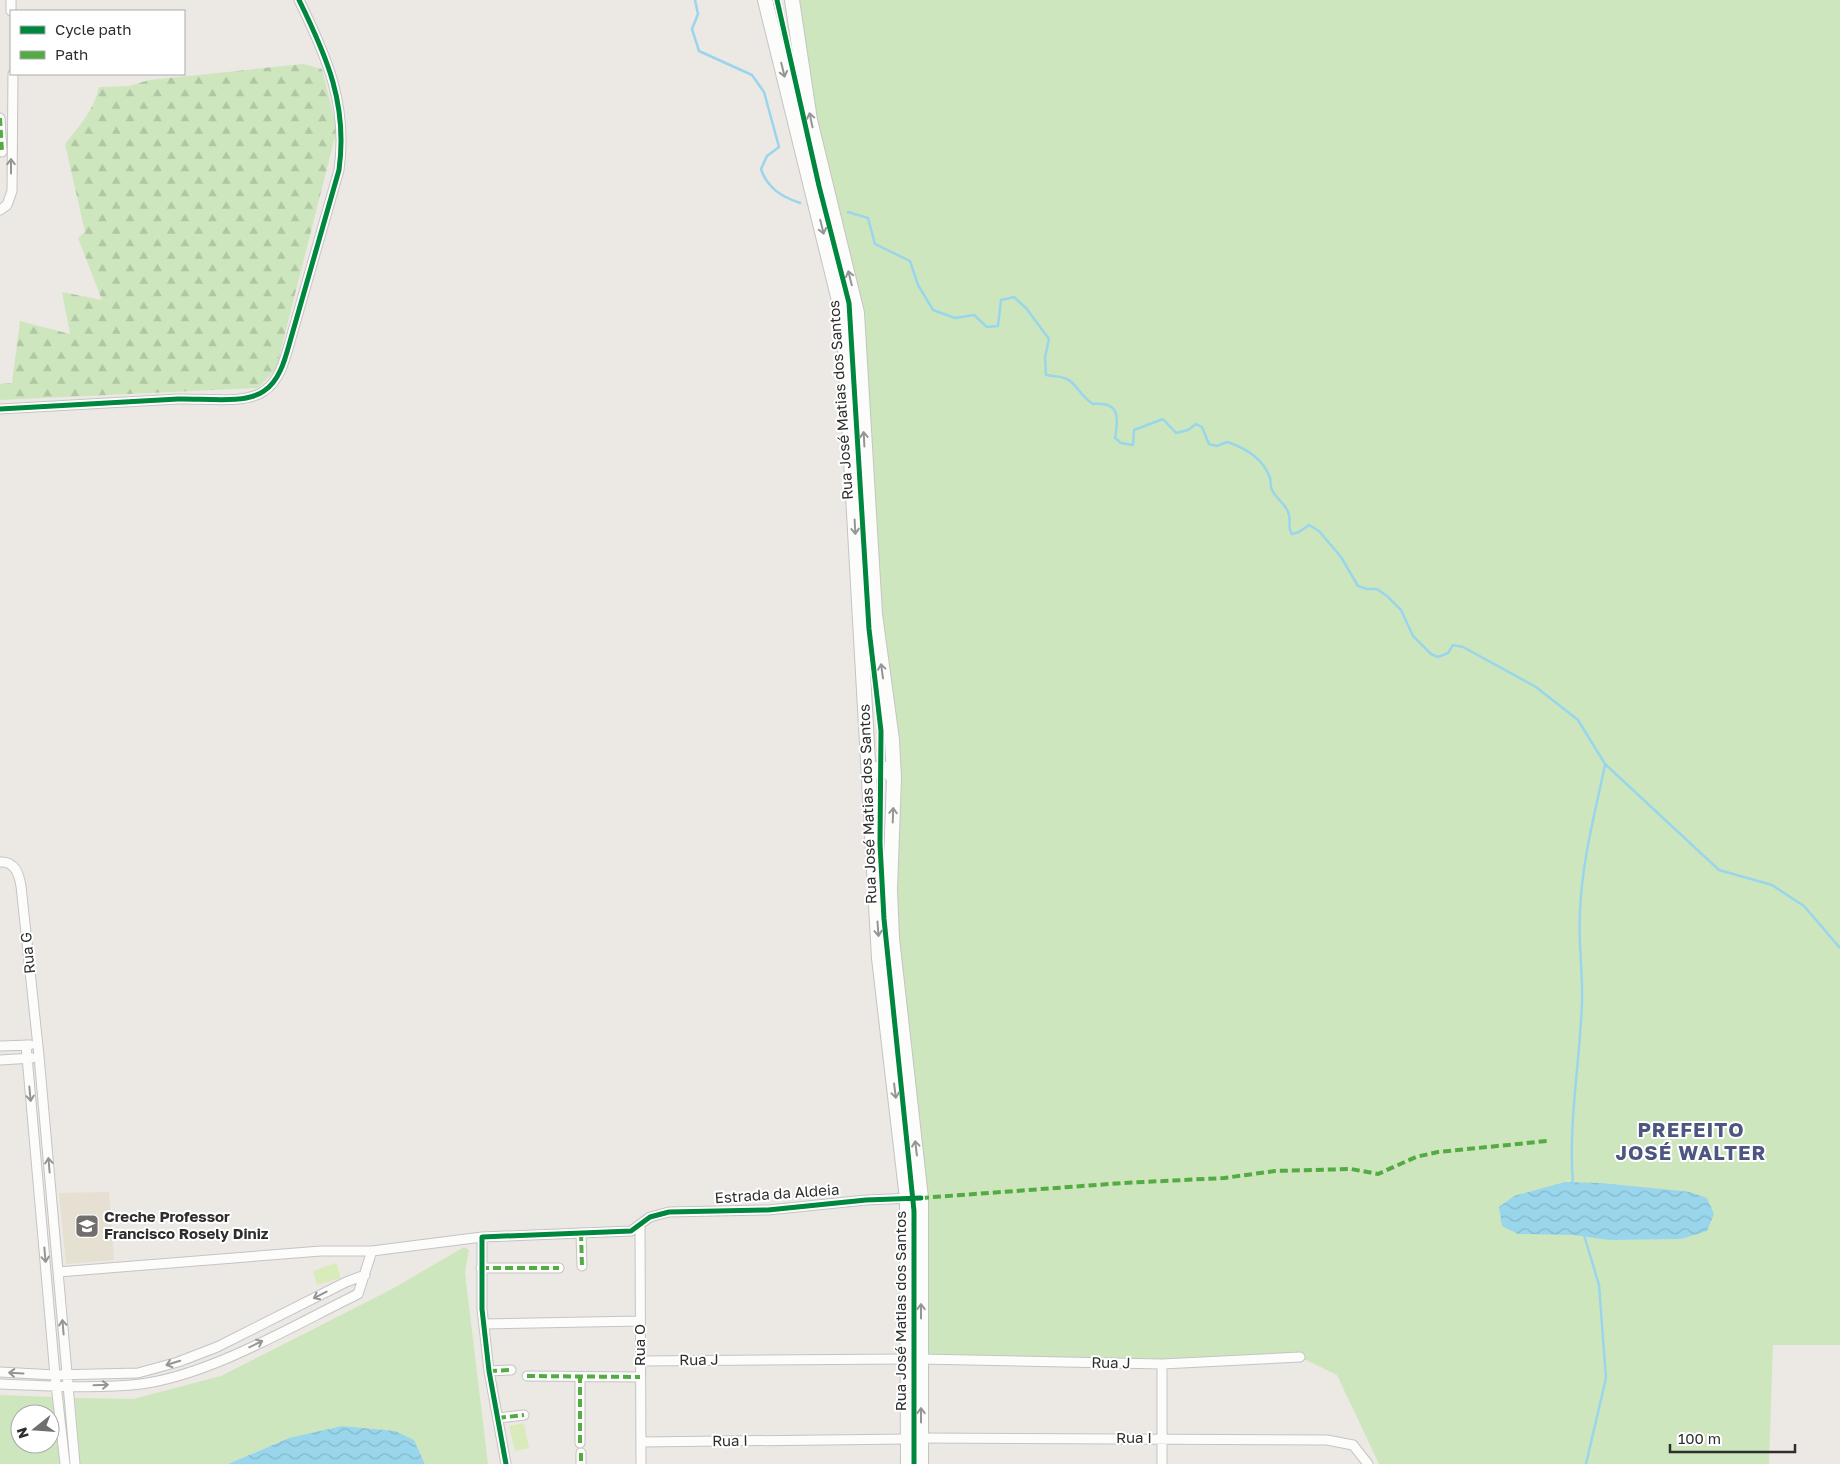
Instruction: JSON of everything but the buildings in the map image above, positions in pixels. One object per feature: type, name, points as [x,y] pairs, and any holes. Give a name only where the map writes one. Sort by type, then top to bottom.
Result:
[{"type":"main road","points":[[766,5],[793,5]]},
{"type":"main road","name":"Rua José Matias dos Santos","points":[[766,5],[842,310],[880,958],[914,1198]]},
{"type":"main road","name":"Rua José Matias dos Santos","points":[[793,5],[810,120],[857,314],[875,614],[892,740],[894,778],[890,890],[892,938],[914,1198],[915,1439],[921,1464]]},
{"type":"main road","points":[[867,741],[880,746],[887,745],[892,740]]},
{"type":"main road","points":[[869,778],[872,772],[880,768],[886,768],[894,778]]},
{"type":"main road","name":"Rua José Matias dos Santos","points":[[908,1464],[915,1439]]},
{"type":"street","points":[[0,409],[181,399],[238,399],[260,394],[271,384],[283,362],[291,338],[339,170],[342,150],[342,122],[333,78],[320,44],[299,0]]},
{"type":"street","points":[[0,210],[7,205],[12,191],[13,75]]},
{"type":"street","points":[[0,118],[2,152]]},
{"type":"street","name":"Rua G","points":[[0,862],[12,864],[20,876],[40,1058],[76,1464]]},
{"type":"street","points":[[0,1046],[38,1044]]},
{"type":"street","points":[[26,1045],[56,1386],[65,1464]]},
{"type":"street","points":[[0,1060],[40,1058]]},
{"type":"street","name":"Estrada da Aldeia","points":[[58,1272],[322,1251],[372,1251],[482,1237],[631,1231],[650,1217],[682,1211],[768,1210],[914,1198]]},
{"type":"street","name":"Rua O","points":[[640,1226],[641,1464]]},
{"type":"street","points":[[581,1233],[582,1266]]},
{"type":"street","points":[[482,1237],[482,1268],[489,1371],[506,1464]]},
{"type":"street","points":[[0,1384],[69,1386],[141,1384],[183,1374],[221,1361],[358,1294],[372,1251]]},
{"type":"street","points":[[482,1268],[560,1268]]},
{"type":"street","points":[[0,1372],[55,1375],[138,1373],[178,1362],[217,1347],[346,1282],[365,1275]]},
{"type":"street","points":[[485,1324],[640,1321]]},
{"type":"street","name":"Rua J","points":[[640,1361],[915,1359],[1162,1364],[1300,1357]]},
{"type":"street","points":[[1162,1364],[1162,1464]]},
{"type":"street","points":[[489,1371],[511,1370]]},
{"type":"street","points":[[138,1373],[141,1384]]},
{"type":"street","points":[[527,1376],[640,1377]]},
{"type":"street","points":[[580,1377],[580,1443]]},
{"type":"street","points":[[498,1418],[524,1415]]},
{"type":"street","points":[[61,1418],[71,1418]]},
{"type":"street","name":"Rua I","points":[[641,1442],[1162,1438],[1327,1440],[1346,1442],[1358,1450],[1368,1464]]},
{"type":"street","points":[[581,1453],[581,1464]]},
{"type":"shaded area","name":"Creche Professor Francisco Rosely Diniz","points":[[109,1192],[114,1260],[66,1264],[59,1193]]},
{"type":"green space","points":[[792,0],[1840,0],[1840,1345],[1773,1345],[1769,1464],[1379,1464],[1337,1375],[1300,1357],[1162,1364],[921,1359],[921,1198],[896,986],[894,778],[858,328],[810,120]]},
{"type":"green space","points":[[303,64],[322,69],[337,129],[276,369],[258,388],[0,400],[0,384],[12,383],[20,321],[70,334],[62,292],[102,300],[78,238],[85,232],[65,144],[90,110],[99,87],[129,86],[149,80]]},
{"type":"green space","points":[[464,1247],[469,1250],[465,1273],[488,1464],[425,1464],[414,1440],[289,1438],[228,1464],[80,1464],[75,1398],[133,1399],[221,1376],[394,1288]]},
{"type":"green space","points":[[336,1263],[341,1278],[317,1285],[313,1271]]},
{"type":"green space","points":[[0,1395],[52,1397],[54,1404],[10,1404],[10,1454],[60,1454],[60,1444],[62,1464],[0,1464]]},
{"type":"green space","points":[[524,1423],[529,1448],[515,1451],[509,1426]]},
{"type":"water","points":[[1565,1182],[1601,1183],[1690,1192],[1707,1198],[1714,1214],[1707,1231],[1681,1239],[1609,1240],[1573,1235],[1518,1234],[1502,1226],[1499,1207],[1514,1196]]},
{"type":"water","points":[[342,1426],[395,1431],[414,1440],[425,1464],[228,1464],[289,1438]]},
{"type":"waterway","points":[[695,0],[698,14],[692,29],[699,51],[752,75],[764,92],[779,147],[767,156],[761,169],[771,187],[787,198],[800,203]]},
{"type":"waterway","points":[[848,212],[868,218],[875,244],[910,261],[918,285],[933,310],[955,318],[974,315],[987,327],[998,326],[1001,300],[1014,297],[1026,308],[1049,339],[1045,357],[1046,375],[1067,379],[1093,404],[1108,405],[1112,408],[1117,417],[1115,438],[1121,443],[1133,445],[1134,430],[1163,419],[1176,433],[1188,430],[1196,424],[1202,427],[1209,444],[1217,446],[1227,442],[1241,447],[1253,455],[1267,471],[1272,490],[1288,511],[1292,534],[1299,532],[1309,525],[1319,531],[1341,557],[1358,586],[1367,589],[1377,589],[1387,596],[1401,610],[1413,636],[1431,654],[1438,657],[1448,653],[1453,645],[1463,647],[1536,687],[1578,720],[1605,764],[1719,870],[1772,885],[1804,906],[1840,948]]},
{"type":"waterway","points":[[1573,1184],[1573,1116],[1582,1002],[1581,892],[1605,765]]},
{"type":"waterway","points":[[1584,1235],[1599,1285],[1606,1378],[1586,1464]]},
{"type":"marked path","points":[[0,118],[2,152]]},
{"type":"marked path","points":[[921,1198],[1123,1183],[1224,1178],[1275,1171],[1351,1169],[1378,1174],[1416,1157],[1438,1152],[1547,1141]]},
{"type":"marked path","points":[[581,1233],[582,1266]]},
{"type":"marked path","points":[[481,1268],[559,1268]]},
{"type":"marked path","points":[[489,1371],[511,1370]]},
{"type":"marked path","points":[[527,1376],[640,1377]]},
{"type":"marked path","points":[[580,1377],[580,1443]]},
{"type":"marked path","points":[[498,1418],[524,1415]]},
{"type":"marked path","points":[[581,1453],[581,1464]]},
{"type":"cycle path","points":[[0,409],[178,399],[223,400],[246,398],[264,391],[275,380],[287,352],[339,170],[341,146],[338,103],[333,82],[318,41],[299,0]]},
{"type":"cycle path","points":[[777,0],[819,186],[849,303],[869,629],[881,731],[880,844],[884,919],[914,1211],[914,1464]]},
{"type":"cycle path","points":[[506,1464],[489,1371],[482,1309],[482,1237],[631,1231],[650,1217],[669,1212],[768,1210],[866,1200],[921,1198]]},
{"type":"place","name":"Creche Professor Francisco Rosely Diniz","points":[[87,1226]]},
{"type":"district","name":"PREFEITO JOSÉ WALTER","points":[[1691,1142]]}]
